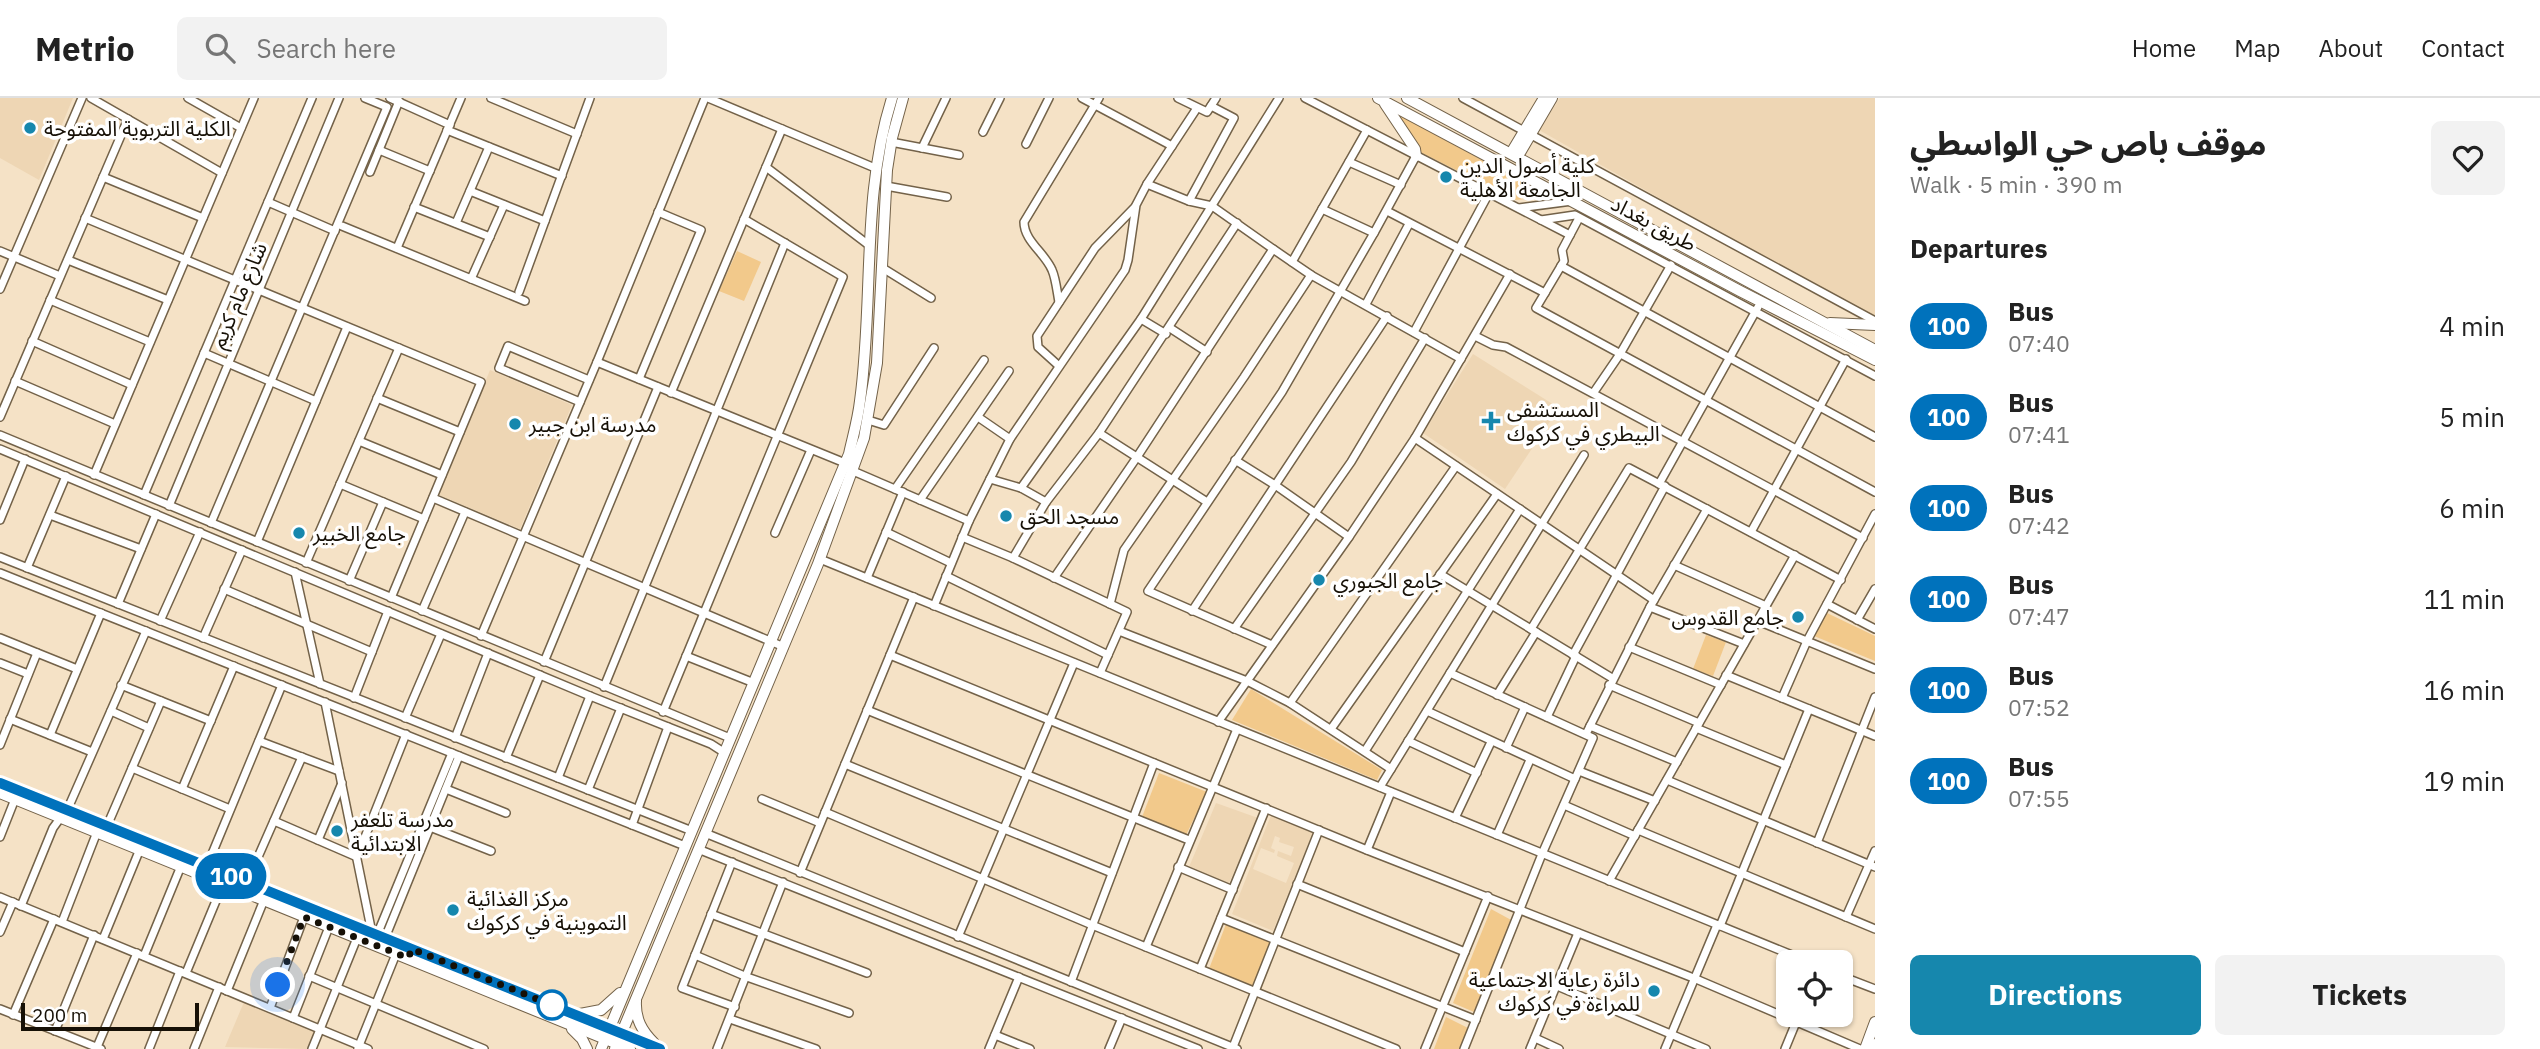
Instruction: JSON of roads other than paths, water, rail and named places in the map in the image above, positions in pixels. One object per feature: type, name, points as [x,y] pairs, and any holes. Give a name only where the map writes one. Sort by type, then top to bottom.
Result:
[{"type":"main road","points":[[603,1044],[849,454],[860,401],[875,168],[892,98]]},
{"type":"main road","points":[[616,1046],[784,648],[853,471],[868,420],[877,363],[886,186],[891,142],[903,98]]},
{"type":"main road","name":"طريق بغداد","points":[[1407,98],[1826,323],[1875,362]]},
{"type":"main road","points":[[1515,155],[1544,98]]},
{"type":"main road","points":[[1527,132],[1552,98]]},
{"type":"main road","points":[[1380,99],[1414,148],[1416,156]]},
{"type":"main road","name":"طريق بغداد","points":[[1380,99],[1572,201],[1759,306],[1853,344],[1875,349]]},
{"type":"main road","points":[[866,316],[879,316]]},
{"type":"main road","points":[[1826,323],[1875,323]]},
{"type":"main road","points":[[0,783],[97,832],[304,917],[396,954],[410,954],[610,1027],[660,1049]]},
{"type":"main road","points":[[0,793],[107,826],[378,935],[410,954],[563,1022],[603,1044],[630,1049]]},
{"type":"main road","points":[[654,920],[666,925]]},
{"type":"main road","points":[[573,1014],[588,1014],[609,1006],[628,985]]},
{"type":"main road","points":[[636,997],[636,1016],[640,1027],[660,1049]]},
{"type":"main road","points":[[563,1022],[578,1033],[587,1049]]},
{"type":"main road","points":[[1870,1048],[1875,1022]]},
{"type":"street","points":[[0,288],[82,98]]},
{"type":"street","points":[[91,98],[104,101],[128,119],[222,173]]},
{"type":"street","points":[[188,98],[242,128]]},
{"type":"street","points":[[94,475],[254,98]]},
{"type":"street","points":[[144,495],[312,98]]},
{"type":"street","name":"شارع مام كريم","points":[[169,506],[339,98]]},
{"type":"street","points":[[211,523],[387,107],[365,98]]},
{"type":"street","points":[[390,98],[489,147],[562,176]]},
{"type":"street","points":[[397,248],[461,98]]},
{"type":"street","points":[[491,98],[509,101],[577,134]]},
{"type":"street","points":[[519,292],[590,98]]},
{"type":"street","points":[[481,636],[706,98],[875,168]]},
{"type":"street","points":[[922,148],[946,98]]},
{"type":"street","points":[[983,132],[1000,98]]},
{"type":"street","points":[[1026,144],[1049,98]]},
{"type":"street","points":[[1082,98],[1172,146]]},
{"type":"street","points":[[1059,302],[1051,269],[1032,243],[1024,228],[1024,222],[1100,98]]},
{"type":"street","points":[[1178,98],[1207,112],[1216,98]]},
{"type":"street","points":[[1021,488],[1141,319],[1279,98]]},
{"type":"street","points":[[1305,98],[1570,235]]},
{"type":"street","points":[[1463,98],[1875,323]]},
{"type":"street","points":[[370,172],[399,101]]},
{"type":"street","points":[[1189,201],[1234,118],[1211,106]]},
{"type":"street","points":[[1059,366],[1038,347],[1037,336],[1095,248],[1136,205],[1197,107]]},
{"type":"street","points":[[0,416],[128,119]]},
{"type":"street","points":[[671,393],[782,129]]},
{"type":"street","points":[[1292,261],[1367,130]]},
{"type":"street","points":[[891,142],[959,155]]},
{"type":"street","points":[[456,223],[489,147]]},
{"type":"street","points":[[379,150],[430,171]]},
{"type":"street","points":[[1272,645],[1149,591],[1282,392],[1416,156]]},
{"type":"street","points":[[1349,162],[1401,185]]},
{"type":"street","points":[[766,167],[870,246]]},
{"type":"street","points":[[103,177],[203,218]]},
{"type":"street","points":[[1147,184],[1189,201],[1212,206],[1311,275],[1461,359]]},
{"type":"street","points":[[886,186],[947,197]]},
{"type":"street","points":[[470,191],[545,221]]},
{"type":"street","points":[[1414,331],[1489,193]]},
{"type":"street","points":[[1518,208],[1572,201]]},
{"type":"street","points":[[268,202],[335,231]]},
{"type":"street","points":[[471,279],[504,205]]},
{"type":"street","points":[[934,606],[969,521],[1010,439],[1125,270],[1136,205]]},
{"type":"street","points":[[414,207],[490,237]]},
{"type":"street","points":[[1322,209],[1374,233]]},
{"type":"street","points":[[1387,211],[1545,293]]},
{"type":"street","points":[[639,379],[701,230],[658,212]]},
{"type":"street","points":[[1541,220],[1575,215],[1671,265],[1759,306],[1875,376]]},
{"type":"street","points":[[85,218],[481,382],[391,598]]},
{"type":"street","points":[[1579,218],[1562,250],[1564,261],[1536,309],[1875,492]]},
{"type":"street","points":[[663,712],[843,277],[744,219]]},
{"type":"street","points":[[1013,558],[1046,502],[1099,433],[1237,223]]},
{"type":"street","points":[[1366,304],[1409,224]]},
{"type":"street","points":[[342,226],[525,301]]},
{"type":"street","points":[[604,687],[785,243]]},
{"type":"street","points":[[1054,578],[1207,352],[1273,249]]},
{"type":"street","points":[[0,251],[60,276]]},
{"type":"street","points":[[68,260],[168,300]]},
{"type":"street","points":[[1594,392],[1620,354],[1671,265]]},
{"type":"street","points":[[1561,266],[1875,438]]},
{"type":"street","points":[[881,267],[930,298]]},
{"type":"street","points":[[1218,722],[1349,537],[1415,438],[1510,274]]},
{"type":"street","points":[[1110,604],[1124,550],[1311,275]]},
{"type":"street","points":[[50,300],[150,342]]},
{"type":"street","points":[[1547,717],[1574,655],[1683,442],[1759,306]]},
{"type":"street","points":[[1192,611],[1387,316]]},
{"type":"street","points":[[1141,319],[1207,352]]},
{"type":"street","points":[[257,542],[347,327]]},
{"type":"street","points":[[1475,335],[1493,345],[1506,347],[1594,392],[1863,538]]},
{"type":"street","points":[[1234,629],[1351,462],[1425,338]]},
{"type":"street","points":[[33,341],[132,385]]},
{"type":"street","points":[[580,402],[499,368],[503,357],[508,346],[589,380]]},
{"type":"street","points":[[306,563],[399,348]]},
{"type":"street","points":[[868,420],[884,425],[934,348]]},
{"type":"street","points":[[204,353],[316,401]]},
{"type":"street","points":[[1751,533],[1846,359]]},
{"type":"street","points":[[867,578],[899,491],[984,360]]},
{"type":"street","points":[[597,362],[845,463]]},
{"type":"street","points":[[920,500],[1009,371]]},
{"type":"street","points":[[15,381],[116,424]]},
{"type":"street","points":[[544,662],[658,387]]},
{"type":"street","points":[[377,398],[460,432]]},
{"type":"street","points":[[978,417],[1010,439]]},
{"type":"street","points":[[1099,433],[1207,502]]},
{"type":"street","points":[[0,435],[730,738]]},
{"type":"street","points":[[1415,438],[1616,575],[1652,603],[1744,645]]},
{"type":"street","points":[[359,441],[442,475]]},
{"type":"street","points":[[0,449],[679,731],[725,753]]},
{"type":"street","points":[[775,533],[811,450]]},
{"type":"street","points":[[1380,788],[1584,455]]},
{"type":"street","points":[[44,467],[48,456]]},
{"type":"street","points":[[0,520],[25,459]]},
{"type":"street","points":[[1235,460],[1349,537]]},
{"type":"street","points":[[1290,703],[1456,466]]},
{"type":"street","points":[[1497,695],[1629,468],[1841,580]]},
{"type":"street","points":[[853,471],[969,521]]},
{"type":"street","points":[[27,568],[66,476]]},
{"type":"street","points":[[990,479],[1021,488],[1046,502]]},
{"type":"street","points":[[340,484],[425,519]]},
{"type":"street","points":[[1331,729],[1497,494]]},
{"type":"street","points":[[433,498],[784,648]]},
{"type":"street","points":[[349,581],[383,502]]},
{"type":"street","points":[[1365,751],[1520,509]]},
{"type":"street","points":[[1586,734],[1652,603],[1707,509]]},
{"type":"street","points":[[422,611],[466,512]]},
{"type":"street","points":[[118,604],[156,514]]},
{"type":"street","points":[[50,515],[141,549]]},
{"type":"street","points":[[1782,698],[1807,641],[1875,515]]},
{"type":"street","points":[[160,621],[200,532]]},
{"type":"street","points":[[886,532],[951,563]]},
{"type":"street","points":[[962,537],[1127,612],[1100,673]]},
{"type":"street","points":[[203,638],[242,550]]},
{"type":"street","points":[[1609,881],[1794,555]]},
{"type":"street","points":[[0,557],[692,831]]},
{"type":"street","points":[[820,559],[1779,950]]},
{"type":"street","points":[[1674,565],[1766,606]]},
{"type":"street","points":[[295,572],[320,684]]},
{"type":"street","points":[[0,573],[685,846]]},
{"type":"street","points":[[1440,574],[1574,655],[1611,682],[1786,765]]},
{"type":"street","points":[[946,576],[1108,655]]},
{"type":"street","points":[[224,589],[372,652]]},
{"type":"street","points":[[1857,620],[1875,589]]},
{"type":"street","points":[[800,873],[914,597]]},
{"type":"street","points":[[1827,604],[1875,629]]},
{"type":"street","points":[[123,622],[130,609]]},
{"type":"street","points":[[354,698],[388,611]]},
{"type":"street","points":[[50,735],[101,613]]},
{"type":"street","points":[[1758,621],[1875,669]]},
{"type":"street","points":[[21,906],[53,828],[63,814],[146,631]]},
{"type":"street","points":[[1119,631],[1247,681],[1290,703],[1391,769]]},
{"type":"street","points":[[405,718],[441,634]]},
{"type":"street","points":[[0,638],[78,670]]},
{"type":"street","points":[[1629,647],[1721,685]]},
{"type":"street","points":[[0,745],[37,653]]},
{"type":"street","points":[[455,738],[488,653]]},
{"type":"street","points":[[890,655],[1367,850],[1776,1011]]},
{"type":"street","points":[[686,656],[754,683]]},
{"type":"street","points":[[0,663],[28,674]]},
{"type":"street","points":[[958,937],[1074,663]]},
{"type":"street","points":[[182,789],[234,666]]},
{"type":"street","points":[[1450,673],[1593,738],[1542,854],[1464,1049]]},
{"type":"street","points":[[506,758],[540,675]]},
{"type":"street","points":[[1726,675],[1875,736]]},
{"type":"street","points":[[121,685],[211,721]]},
{"type":"street","points":[[207,866],[282,685]]},
{"type":"street","points":[[558,778],[590,696]]},
{"type":"street","points":[[1817,843],[1875,697]]},
{"type":"street","points":[[107,826],[161,701]]},
{"type":"street","points":[[324,702],[357,857],[378,935]]},
{"type":"street","points":[[1506,748],[1525,707]]},
{"type":"street","points":[[588,790],[621,708]]},
{"type":"street","points":[[1665,1049],[1742,873],[1809,709]]},
{"type":"street","points":[[867,710],[1189,840]]},
{"type":"street","points":[[111,711],[149,728]]},
{"type":"street","points":[[1427,711],[1530,760],[1655,801]]},
{"type":"street","points":[[10,719],[92,752]]},
{"type":"street","points":[[679,731],[684,721]]},
{"type":"street","points":[[1590,726],[1677,762]]},
{"type":"street","points":[[632,825],[668,727]]},
{"type":"street","points":[[1146,947],[1237,729]]},
{"type":"street","points":[[357,857],[406,734]]},
{"type":"street","points":[[259,741],[339,771]]},
{"type":"street","points":[[1408,741],[1477,772]]},
{"type":"street","points":[[1455,818],[1491,742]]},
{"type":"street","points":[[378,935],[430,827],[446,789],[455,754]]},
{"type":"street","points":[[378,935],[455,754]]},
{"type":"street","points":[[247,883],[302,757]]},
{"type":"street","points":[[1497,835],[1530,760]]},
{"type":"street","points":[[1071,982],[1154,763]]},
{"type":"street","points":[[845,764],[1112,873]]},
{"type":"street","points":[[132,768],[230,809]]},
{"type":"street","points":[[1667,780],[1872,866]]},
{"type":"street","points":[[318,840],[342,783]]},
{"type":"street","points":[[446,789],[506,813]]},
{"type":"street","points":[[1367,850],[1391,792]]},
{"type":"street","points":[[601,813],[607,798]]},
{"type":"street","points":[[0,837],[15,799]]},
{"type":"street","points":[[762,799],[820,823]]},
{"type":"street","points":[[1564,805],[1742,873],[1875,929]]},
{"type":"street","points":[[1200,969],[1266,808]]},
{"type":"street","points":[[825,812],[1396,1049]]},
{"type":"street","points":[[274,821],[357,857]]},
{"type":"street","points":[[430,827],[491,851]]},
{"type":"street","points":[[705,833],[1235,1048],[1319,830]]},
{"type":"street","points":[[13,1015],[97,832]]},
{"type":"street","points":[[734,846],[682,988],[734,1007]]},
{"type":"street","points":[[103,939],[140,849]]},
{"type":"street","points":[[698,849],[1198,1049]]},
{"type":"street","points":[[1846,917],[1872,866],[1875,851]]},
{"type":"street","points":[[0,1010],[99,1048],[181,866]]},
{"type":"street","points":[[1178,867],[1233,890]]},
{"type":"street","points":[[717,1049],[783,882]]},
{"type":"street","points":[[149,1049],[223,884]]},
{"type":"street","points":[[1297,884],[1465,952]]},
{"type":"street","points":[[1425,1049],[1488,896]]},
{"type":"street","points":[[0,897],[368,1049]]},
{"type":"street","points":[[858,911],[863,898]]},
{"type":"street","points":[[194,1049],[264,900]]},
{"type":"street","points":[[0,932],[13,902]]},
{"type":"street","points":[[711,914],[867,973]]},
{"type":"street","points":[[270,1008],[304,917]]},
{"type":"street","points":[[1221,918],[1476,1020]]},
{"type":"street","points":[[293,1018],[329,927]]},
{"type":"street","points":[[1530,1049],[1578,933]]},
{"type":"street","points":[[55,1031],[94,935]]},
{"type":"street","points":[[312,1049],[357,938]]},
{"type":"street","points":[[358,1047],[396,954]]},
{"type":"street","points":[[695,955],[849,1013]]},
{"type":"street","points":[[309,976],[485,1049]]},
{"type":"street","points":[[989,1049],[1020,977]]},
{"type":"street","points":[[1853,981],[1875,989]]},
{"type":"street","points":[[1556,986],[1706,1049]]},
{"type":"street","points":[[1109,1049],[1122,1018]]},
{"type":"street","points":[[730,1019],[811,1048]]},
{"type":"street","points":[[1786,1049],[1794,1027]]},
{"type":"street","points":[[1817,1027],[1870,1048]]},
{"type":"street","points":[[995,1035],[1030,1049]]},
{"type":"street","points":[[1535,1038],[1559,1049]]},
{"type":"place","name":"الكلية التربوية المفتوحة","points":[[30,128]]},
{"type":"place","name":"كلية أصول الدين الجامعة الأهلية","points":[[1446,177]]},
{"type":"place","name":"المستشفى البيطري في كركوك","points":[[1491,421]]},
{"type":"place","name":"مدرسة ابن جبير","points":[[515,424]]},
{"type":"place","name":"مسجد الحق","points":[[1006,516]]},
{"type":"place","name":"جامع الخبير","points":[[299,533]]},
{"type":"place","name":"جامع الجبوري","points":[[1319,580]]},
{"type":"place","name":"جامع القدوس","points":[[1798,617]]},
{"type":"place","name":"مدرسة تلعفر الابتدائية","points":[[337,831]]},
{"type":"place","name":"مركز الغذائية التموينية في كركوك","points":[[453,910]]},
{"type":"place","name":"دائرة رعاية الاجتماعية للمراءة في كركوك","points":[[1654,991]]}]
